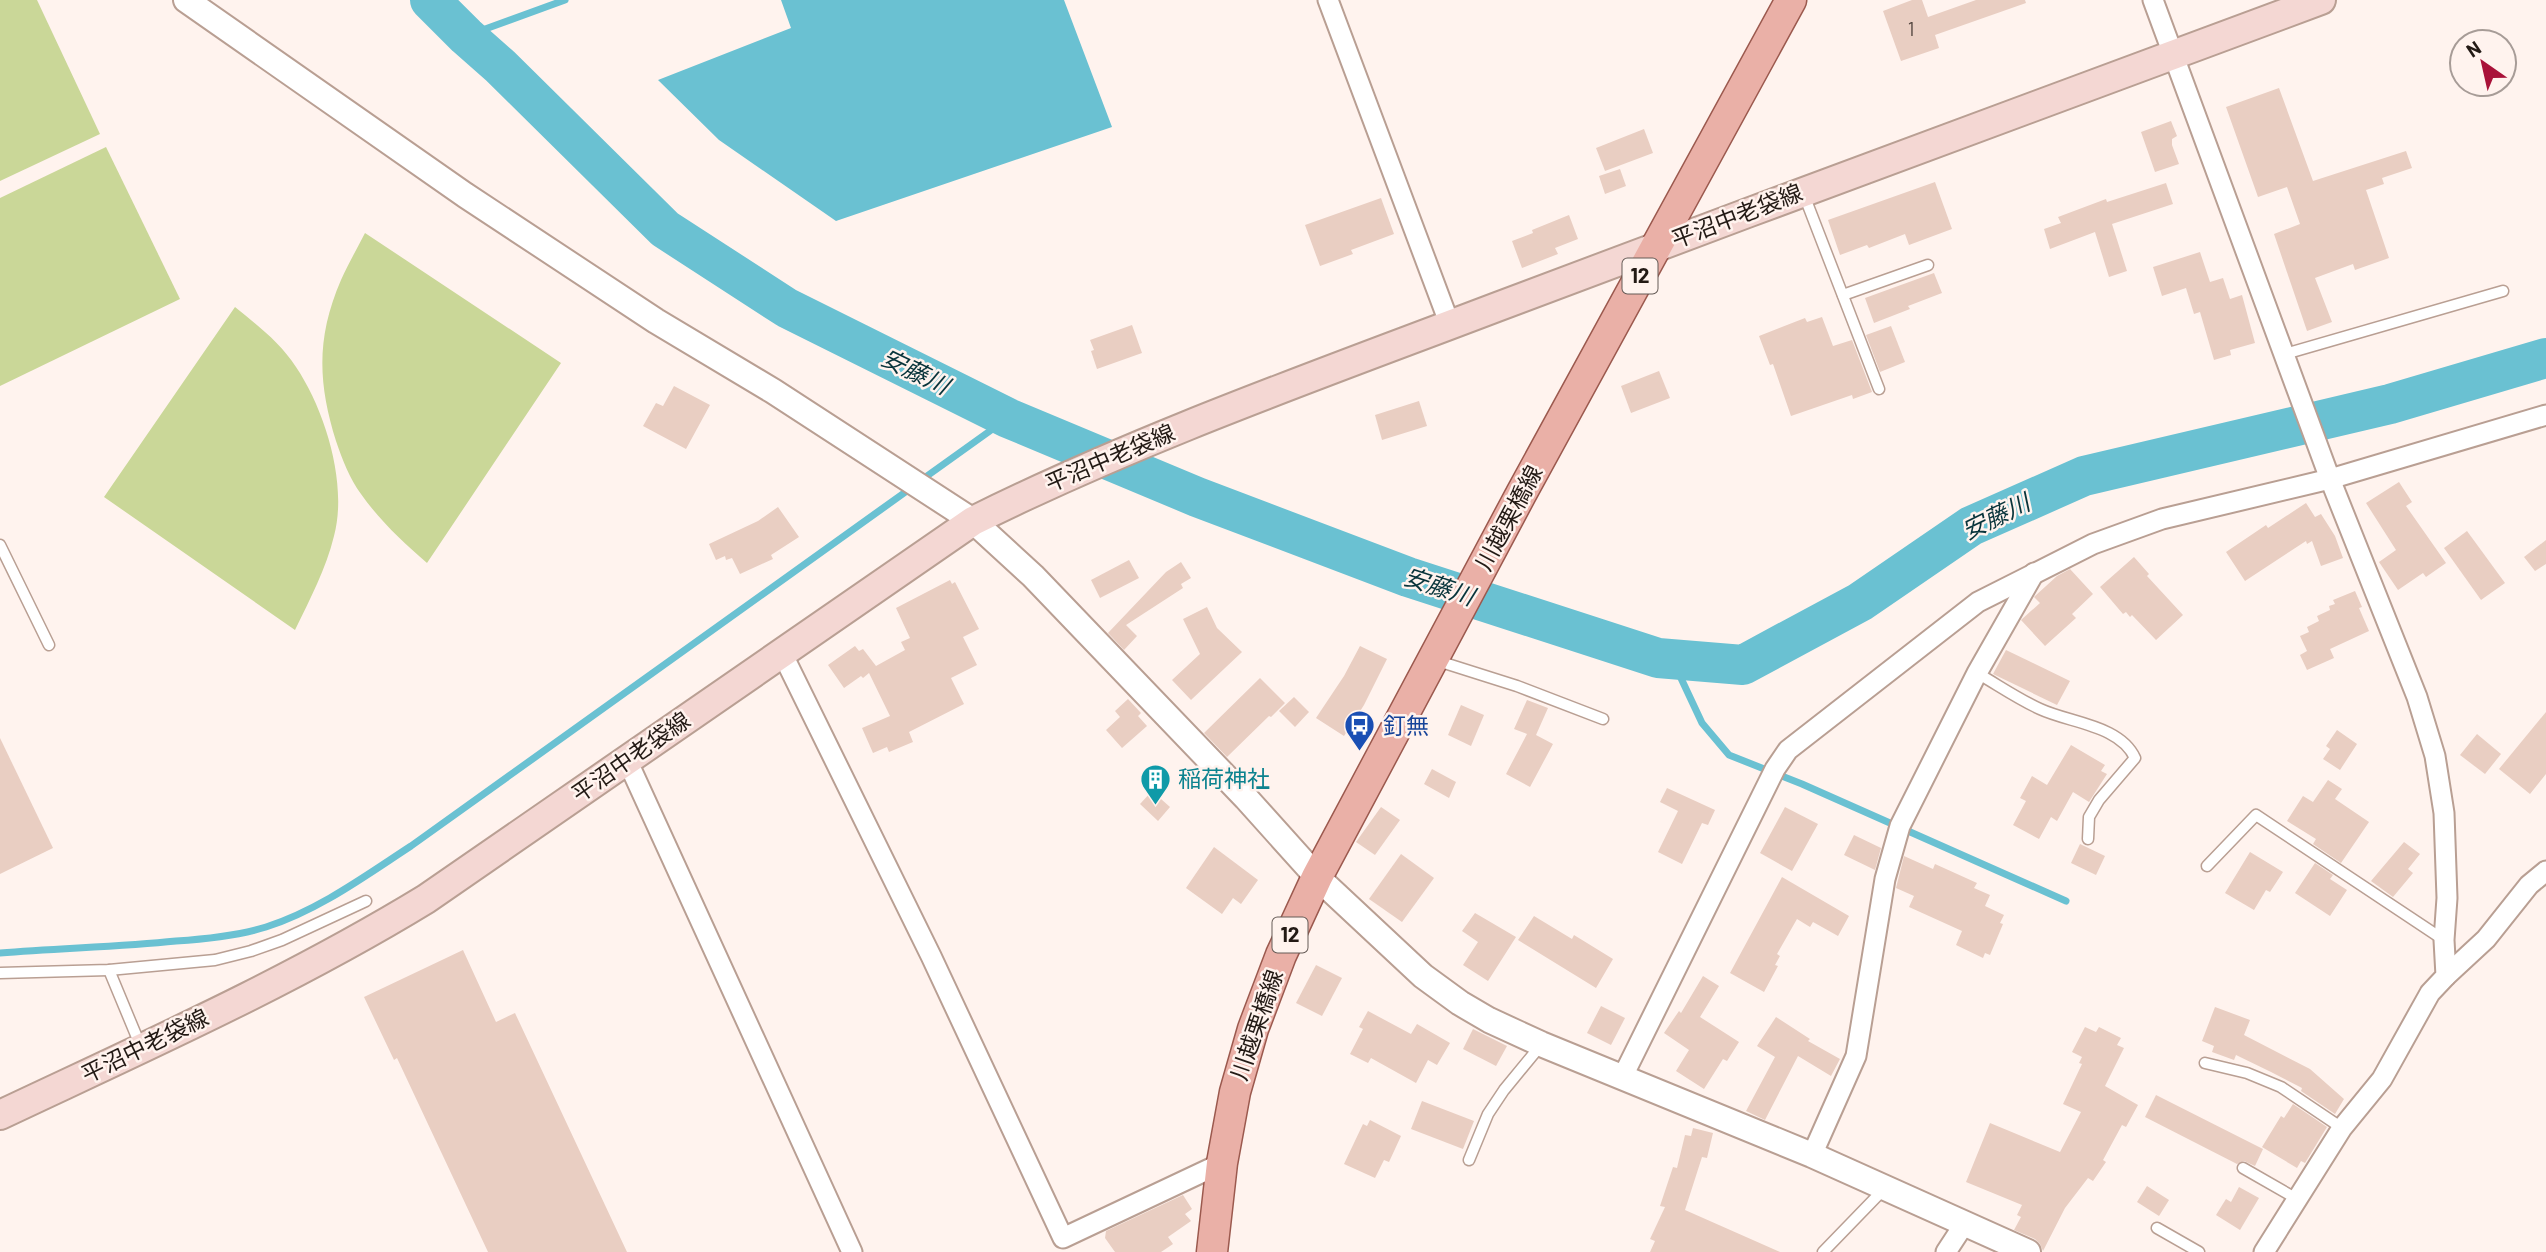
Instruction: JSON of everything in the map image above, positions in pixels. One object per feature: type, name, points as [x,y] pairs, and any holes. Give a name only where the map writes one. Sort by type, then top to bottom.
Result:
[{"type":"main road","name":"川越栗橋線","points":[[1212,1252],[1222,1163],[1235,1092],[1253,1030],[1281,955],[1317,877],[1490,552],[1791,0]]},
{"type":"main road","name":"平沼中老袋線","points":[[0,1115],[281,981],[380,927],[973,521],[1040,488],[1186,425],[1803,191],[2321,0]]},
{"type":"street","points":[[186,0],[465,195],[656,321],[773,391],[973,521],[1042,585],[1247,798],[1317,877],[1370,929],[1442,990],[1489,1020],[1541,1044],[1812,1155],[2028,1252]]},
{"type":"street","points":[[1328,0],[1450,325]]},
{"type":"street","points":[[2153,0],[2329,475],[2417,697],[2435,756],[2444,813],[2446,976]]},
{"type":"street","points":[[1623,1076],[1775,769],[1788,750],[1978,602],[2093,544],[2162,519],[2546,415]]},
{"type":"street","points":[[1812,1155],[1856,1055],[1885,878],[1900,826],[1977,673],[2034,573]]},
{"type":"street","points":[[782,653],[925,944],[1063,1238],[1222,1163]]},
{"type":"street","points":[[627,760],[852,1252]]},
{"type":"street","points":[[2264,1252],[2342,1128],[2382,1079],[2430,993],[2486,939],[2529,885],[2546,871]]},
{"type":"street","points":[[1945,1252],[1965,1223]]},
{"type":"lane","points":[[1803,191],[1879,389]]},
{"type":"lane","points":[[1843,295],[1928,265]]},
{"type":"lane","points":[[2287,359],[2503,291]]},
{"type":"lane","points":[[0,545],[48,645]]},
{"type":"lane","points":[[1438,652],[1603,719]]},
{"type":"lane","points":[[1977,673],[2040,709],[2111,734],[2129,745],[2135,758],[2099,800],[2089,817],[2088,839]]},
{"type":"lane","points":[[2207,866],[2256,815],[2444,940]]},
{"type":"lane","points":[[0,973],[109,970],[215,960],[251,951],[366,901]]},
{"type":"lane","points":[[109,970],[141,1048]]},
{"type":"lane","points":[[1469,1160],[1488,1114],[1541,1044]]},
{"type":"lane","points":[[2205,1063],[2247,1073],[2281,1087],[2342,1128]]},
{"type":"lane","points":[[2243,1168],[2297,1199]]},
{"type":"lane","points":[[1823,1252],[1885,1187]]},
{"type":"lane","points":[[2157,1228],[2199,1252]]},
{"type":"green space","points":[[0,0],[37,0],[100,134],[0,181]]},
{"type":"green space","points":[[106,147],[180,299],[0,386],[0,198]]},
{"type":"green space","points":[[365,233],[561,363],[427,563],[384,522],[357,488],[338,448],[326,400],[322,360],[327,321],[341,280]]},
{"type":"green space","points":[[235,307],[260,327],[290,358],[307,384],[324,426],[336,471],[338,516],[331,548],[295,630],[104,497]]},
{"type":"water","points":[[781,0],[1064,0],[1112,127],[836,221],[719,140],[658,80],[791,28]]},
{"type":"building","points":[[1912,0],[1922,0],[1928,17],[1976,0],[2025,0],[2026,3],[1935,35],[1939,48],[1901,61],[1883,11]]},
{"type":"building","points":[[2279,88],[2313,181],[2406,151],[2412,168],[2382,178],[2384,184],[2366,190],[2389,258],[2355,270],[2353,264],[2315,278],[2332,322],[2307,331],[2274,234],[2300,224],[2287,187],[2258,197],[2226,107]]},
{"type":"building","points":[[2171,121],[2177,136],[2172,139],[2172,145],[2179,164],[2155,172],[2141,132]]},
{"type":"building","points":[[1644,129],[1653,153],[1605,171],[1596,148]]},
{"type":"building","points":[[1620,169],[1626,186],[1605,194],[1599,176]]},
{"type":"building","points":[[1935,182],[1952,229],[1909,245],[1905,234],[1869,248],[1867,245],[1840,255],[1828,220]]},
{"type":"building","points":[[2166,183],[2173,204],[2112,224],[2127,271],[2109,277],[2095,232],[2050,249],[2044,229],[2061,223],[2058,217],[2106,199],[2107,202]]},
{"type":"building","points":[[1381,198],[1394,234],[1351,250],[1353,254],[1320,266],[1305,225]]},
{"type":"building","points":[[1569,215],[1578,239],[1555,248],[1558,254],[1522,268],[1512,241]]},
{"type":"building","points":[[2200,252],[2210,282],[2223,278],[2230,299],[2242,295],[2255,343],[2230,350],[2231,355],[2214,360],[2200,312],[2194,314],[2186,288],[2162,296],[2153,267]]},
{"type":"building","points":[[1934,273],[1942,293],[1874,323],[1865,298]]},
{"type":"building","points":[[1822,317],[1833,346],[1852,340],[1872,392],[1853,399],[1852,395],[1791,416],[1773,364],[1770,365],[1759,336],[1805,318],[1807,322]]},
{"type":"building","points":[[1132,325],[1142,353],[1097,369],[1090,340]]},
{"type":"building","points":[[1891,326],[1905,362],[1880,372],[1866,335]]},
{"type":"building","points":[[1659,371],[1670,398],[1631,413],[1621,386]]},
{"type":"building","points":[[674,386],[710,405],[686,449],[643,426],[656,403],[663,406]]},
{"type":"building","points":[[1419,401],[1427,426],[1382,440],[1375,415]]},
{"type":"building","points":[[2399,482],[2412,502],[2406,506],[2446,563],[2426,577],[2423,573],[2398,590],[2379,562],[2396,550],[2366,503]]},
{"type":"building","points":[[2306,503],[2315,517],[2321,514],[2335,536],[2343,558],[2321,566],[2312,541],[2307,544],[2306,541],[2245,581],[2226,552],[2266,525],[2268,528]]},
{"type":"building","points":[[778,507],[799,537],[771,555],[773,559],[740,574],[732,558],[726,560],[725,556],[716,560],[709,544],[758,521]]},
{"type":"building","points":[[2467,531],[2505,583],[2481,600],[2444,548]]},
{"type":"building","points":[[2546,540],[2546,564],[2535,571],[2524,557]]},
{"type":"building","points":[[2134,557],[2149,574],[2147,576],[2183,615],[2156,640],[2132,615],[2130,617],[2126,612],[2123,614],[2100,587]]},
{"type":"building","points":[[1129,560],[1139,578],[1100,598],[1091,580]]},
{"type":"building","points":[[1181,562],[1191,578],[1181,584],[1183,588],[1126,625],[1137,636],[1124,650],[1108,633],[1166,572]]},
{"type":"building","points":[[2070,569],[2093,594],[2072,614],[2076,618],[2045,646],[2021,620],[2040,603],[2034,597],[2057,576]]},
{"type":"building","points":[[950,580],[952,584],[955,582],[979,629],[963,637],[977,665],[951,678],[964,704],[909,732],[913,742],[889,752],[887,747],[873,753],[862,728],[890,716],[869,673],[844,688],[828,665],[855,646],[859,651],[863,649],[876,666],[905,650],[901,642],[910,638],[896,608]]},
{"type":"building","points":[[2355,591],[2369,631],[2330,649],[2334,658],[2307,670],[2300,655],[2307,651],[2300,636],[2309,632],[2307,627],[2319,621],[2317,616],[2330,610],[2329,606],[2335,604],[2333,600]]},
{"type":"building","points":[[1207,607],[1217,628],[1242,652],[1191,700],[1172,680],[1200,654],[1183,619]]},
{"type":"building","points":[[1360,646],[1387,659],[1364,705],[1344,736],[1316,718]]},
{"type":"building","points":[[2006,650],[2070,681],[2057,705],[1993,674]]},
{"type":"building","points":[[1260,678],[1285,703],[1227,757],[1204,733]]},
{"type":"building","points":[[1294,697],[1309,712],[1295,727],[1279,711]]},
{"type":"building","points":[[1128,699],[1141,713],[1138,716],[1147,726],[1122,748],[1106,730],[1120,717],[1115,711]]},
{"type":"building","points":[[1527,700],[1548,708],[1536,735],[1553,744],[1530,787],[1506,774],[1527,734],[1514,729]]},
{"type":"building","points":[[1461,705],[1484,715],[1471,746],[1448,735]]},
{"type":"building","points":[[2546,712],[2546,774],[2530,794],[2499,769]]},
{"type":"building","points":[[2337,730],[2357,744],[2340,770],[2323,759],[2330,749],[2326,746]]},
{"type":"building","points":[[2477,734],[2501,754],[2485,774],[2460,755]]},
{"type":"building","points":[[0,738],[53,848],[0,874]]},
{"type":"building","points":[[2071,745],[2105,765],[2101,771],[2107,774],[2089,802],[2073,792],[2057,821],[2051,817],[2039,839],[2013,825],[2026,801],[2020,798],[2032,776],[2047,785]]},
{"type":"building","points":[[1432,769],[1456,782],[1449,798],[1424,784]]},
{"type":"building","points":[[2328,780],[2342,789],[2335,799],[2369,822],[2341,863],[2313,844],[2316,839],[2287,821],[2303,796],[2313,802]]},
{"type":"building","points":[[1667,788],[1715,810],[1708,825],[1702,823],[1682,864],[1658,852],[1678,811],[1660,802]]},
{"type":"building","name":"稲荷神社","points":[[1152,791],[1170,807],[1158,821],[1140,804]]},
{"type":"building","points":[[1381,807],[1400,820],[1375,855],[1356,842]]},
{"type":"building","points":[[1785,807],[1818,824],[1792,871],[1760,853]]},
{"type":"building","points":[[1854,835],[1881,848],[1875,870],[1844,855]]},
{"type":"building","points":[[2404,842],[2420,854],[2408,869],[2413,873],[2393,897],[2371,881]]},
{"type":"building","points":[[2080,844],[2105,856],[2096,875],[2071,863]]},
{"type":"building","points":[[1214,847],[1258,880],[1241,904],[1233,898],[1222,914],[1186,888]]},
{"type":"building","points":[[2250,852],[2283,872],[2270,892],[2266,890],[2254,910],[2225,893]]},
{"type":"building","points":[[1401,854],[1434,878],[1402,922],[1369,899]]},
{"type":"building","points":[[1904,856],[1933,869],[1935,864],[1977,883],[1974,888],[1990,895],[1985,906],[2004,915],[1990,955],[1985,953],[1983,958],[1956,945],[1962,931],[1909,907],[1914,896],[1896,888]]},
{"type":"building","points":[[2315,863],[2333,875],[2330,879],[2347,890],[2330,916],[2295,893]]},
{"type":"building","points":[[1782,877],[1849,916],[1838,936],[1813,922],[1810,927],[1797,919],[1777,954],[1780,956],[1775,965],[1778,966],[1764,992],[1730,973]]},
{"type":"building","points":[[1475,913],[1516,937],[1488,981],[1463,965],[1478,942],[1462,931]]},
{"type":"building","points":[[1534,916],[1572,939],[1574,935],[1613,959],[1596,988],[1518,940]]},
{"type":"building","points":[[463,950],[496,1022],[515,1013],[627,1252],[488,1252],[397,1058],[394,1060],[364,997]]},
{"type":"building","points":[[1316,965],[1342,978],[1322,1016],[1296,1003]]},
{"type":"building","points":[[1703,976],[1719,986],[1700,1017],[1739,1042],[1727,1061],[1723,1059],[1704,1089],[1676,1071],[1689,1050],[1664,1033],[1679,1011],[1681,1013]]},
{"type":"building","points":[[1601,1006],[1625,1018],[1611,1045],[1587,1033]]},
{"type":"building","points":[[2215,1007],[2250,1020],[2244,1035],[2310,1069],[2344,1099],[2335,1114],[2301,1091],[2302,1088],[2271,1072],[2236,1055],[2234,1060],[2212,1052],[2214,1046],[2202,1041]]},
{"type":"building","points":[[1368,1011],[1411,1034],[1417,1024],[1450,1043],[1437,1065],[1428,1060],[1416,1083],[1371,1058],[1368,1063],[1350,1054],[1363,1029],[1359,1027]]},
{"type":"building","points":[[1776,1017],[1810,1039],[1808,1041],[1840,1059],[1831,1076],[1798,1056],[1765,1120],[1746,1111],[1775,1057],[1757,1046]]},
{"type":"building","points":[[2085,1027],[2096,1032],[2099,1027],[2121,1038],[2117,1045],[2124,1048],[2105,1086],[2138,1105],[2126,1127],[2122,1125],[2103,1160],[2106,1162],[2093,1181],[2088,1178],[2065,1208],[2043,1251],[2035,1239],[2014,1230],[2021,1217],[2017,1215],[2022,1205],[1966,1182],[1990,1123],[2060,1152],[2081,1112],[2063,1104],[2082,1064],[2079,1063],[2082,1057],[2072,1052]]},
{"type":"building","points":[[1473,1029],[1507,1046],[1496,1066],[1463,1049]]},
{"type":"building","points":[[2156,1095],[2263,1149],[2255,1166],[2244,1161],[2237,1164],[2145,1117]]},
{"type":"building","points":[[1422,1101],[1474,1121],[1463,1149],[1411,1129]]},
{"type":"building","points":[[2293,1104],[2327,1127],[2305,1163],[2301,1161],[2297,1168],[2262,1147],[2281,1116],[2284,1118]]},
{"type":"building","points":[[1370,1120],[1401,1136],[1389,1162],[1384,1160],[1375,1178],[1344,1164],[1363,1124],[1367,1126]]},
{"type":"building","points":[[1693,1128],[1713,1133],[1707,1158],[1702,1157],[1685,1210],[1780,1252],[1650,1252],[1655,1241],[1650,1239],[1665,1207],[1660,1206],[1673,1167],[1677,1168],[1685,1135],[1691,1136]]},
{"type":"building","points":[[2147,1186],[2169,1200],[2159,1216],[2137,1202]]},
{"type":"building","points":[[2239,1187],[2259,1198],[2240,1230],[2216,1215],[2226,1199],[2231,1202]]},
{"type":"building","points":[[1183,1195],[1192,1209],[1185,1214],[1191,1221],[1168,1237],[1173,1244],[1161,1252],[1115,1252],[1105,1238],[1106,1231]]},
{"type":"waterway","name":"安藤川","points":[[430,0],[665,229],[787,308],[1008,418],[1197,497],[1408,577],[1658,658],[1743,665],[1860,602],[1971,526],[2084,476],[2390,404],[2546,358]]},
{"type":"waterway","points":[[466,36],[565,0]]},
{"type":"waterway","points":[[920,481],[1008,418]]},
{"type":"waterway","points":[[0,953],[221,937],[266,927],[305,911],[411,846],[911,488]]},
{"type":"waterway","points":[[1672,659],[1702,723],[1729,755],[1802,784],[2066,901]]},
{"type":"place","name":"釘無","points":[[1360,753]]},
{"type":"place","name":"稲荷神社","points":[[1155,806]]}]
